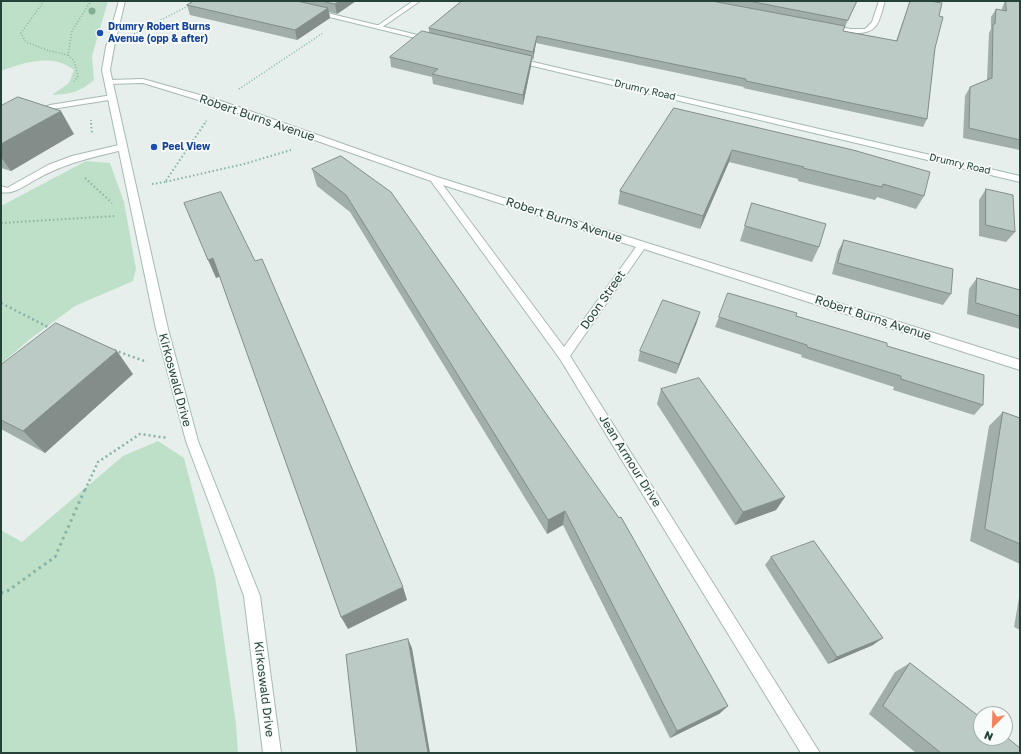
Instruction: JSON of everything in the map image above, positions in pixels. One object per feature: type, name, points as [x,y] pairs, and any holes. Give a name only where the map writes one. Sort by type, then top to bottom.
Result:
[{"type":"street","name":"Kirkoswald Drive","points":[[122,1],[110,47],[106,70],[162,329],[192,441],[252,596],[272,753]]},
{"type":"street","points":[[379,27],[417,1]]},
{"type":"street","points":[[820,25],[850,31],[868,30],[873,27],[882,1]]},
{"type":"street","points":[[306,10],[441,42]]},
{"type":"street","name":"Drumry Road","points":[[510,58],[1020,179]]},
{"type":"street","name":"Robert Burns Avenue","points":[[109,82],[144,82],[218,103],[434,179],[1020,365]]},
{"type":"street","points":[[24,117],[50,107],[112,97]]},
{"type":"street","points":[[1,188],[8,191],[51,167],[75,158],[123,146]]},
{"type":"street","name":"Jean Armour Drive","points":[[434,179],[564,356],[811,753]]},
{"type":"street","name":"Doon Street","points":[[564,356],[642,245]]},
{"type":"path","points":[[44,1],[22,33],[26,42],[50,51],[68,55],[72,31],[91,1]]},
{"type":"path","points":[[110,47],[192,4]]},
{"type":"path","points":[[1,223],[118,216]]},
{"type":"path","points":[[1,303],[55,330]]},
{"type":"path","points":[[109,348],[152,364],[171,363]]},
{"type":"path","points":[[1,593],[6,592],[55,557],[98,462],[140,434],[192,441]]},
{"type":"green space","points":[[1,1],[108,1],[92,56],[94,80],[75,92],[52,95],[69,83],[74,70],[66,65],[48,60],[29,62],[1,71]]},
{"type":"green space","points":[[86,161],[110,163],[124,202],[136,269],[133,281],[75,306],[30,339],[1,364],[1,206]]},
{"type":"green space","points":[[158,441],[184,458],[215,577],[236,724],[238,753],[1,753],[1,530],[22,542],[123,456]]},
{"type":"building","points":[[194,1],[297,1],[328,8],[295,30],[187,5]]},
{"type":"building","points":[[322,1],[340,1],[335,4]]},
{"type":"building","points":[[462,1],[712,1],[845,26],[843,31],[897,41],[910,1],[942,3],[939,16],[943,17],[935,48],[927,119],[746,81],[746,79],[537,36],[533,52],[429,28]]},
{"type":"building","points":[[749,1],[857,1],[848,20]]},
{"type":"building","points":[[1006,1],[1020,1],[1020,140],[969,128],[970,87],[992,78],[993,24],[995,24],[996,9],[1006,11]]},
{"type":"building","points":[[422,31],[532,56],[523,95],[432,74],[438,69],[390,57]]},
{"type":"building","points":[[18,97],[61,111],[1,144],[1,106]]},
{"type":"building","points":[[674,108],[853,150],[930,172],[924,196],[883,184],[882,187],[732,150],[703,216],[620,191]]},
{"type":"building","points":[[341,156],[391,192],[619,518],[621,517],[728,706],[677,731],[565,511],[548,520],[346,195],[312,169]]},
{"type":"building","points":[[986,189],[1013,195],[1015,232],[986,225]]},
{"type":"building","points":[[221,192],[255,261],[262,259],[403,587],[341,617],[213,258],[208,260],[184,203]]},
{"type":"building","points":[[752,203],[826,224],[819,247],[745,226]]},
{"type":"building","points":[[844,240],[953,269],[951,294],[838,263]]},
{"type":"building","points":[[977,278],[1020,290],[1020,316],[976,303]]},
{"type":"building","points":[[728,293],[797,313],[796,316],[887,343],[887,346],[984,375],[983,405],[901,379],[901,376],[807,347],[807,345],[719,317]]},
{"type":"building","points":[[663,300],[700,312],[679,364],[640,351]]},
{"type":"building","points":[[56,323],[117,351],[23,431],[1,420],[1,365]]},
{"type":"building","points":[[699,378],[785,497],[743,512],[661,389]]},
{"type":"building","points":[[1003,412],[1020,418],[1020,544],[985,529]]},
{"type":"building","points":[[814,541],[883,638],[837,657],[771,557]]},
{"type":"building","points":[[408,639],[428,753],[357,753],[346,655]]},
{"type":"building","points":[[910,663],[973,712],[973,746],[1013,746],[1013,742],[1020,748],[1020,753],[941,753],[883,706]]},
{"type":"place","name":"Drumry Robert Burns Avenue (opp & after)","points":[[100,33]]},
{"type":"place","name":"Peel View","points":[[154,147]]}]
